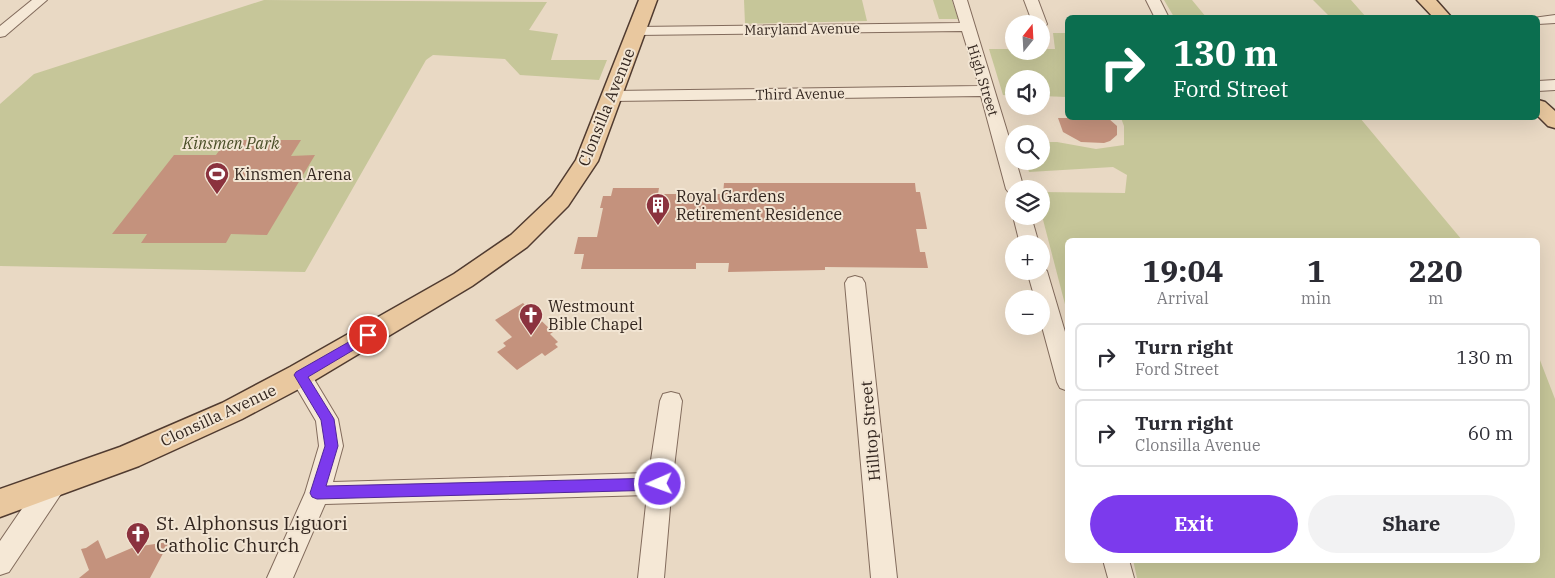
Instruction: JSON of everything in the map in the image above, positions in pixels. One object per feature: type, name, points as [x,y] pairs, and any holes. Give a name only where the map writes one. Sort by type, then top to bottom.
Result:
[{"type":"main road","name":"Clonsilla Avenue","points":[[0,503],[129,457],[232,411],[300,375],[464,280],[519,241],[560,201],[587,161],[648,0]]},
{"type":"main road","points":[[1426,0],[1441,15]]},
{"type":"main road","points":[[1540,108],[1555,122]]},
{"type":"street","points":[[0,33],[40,0]]},
{"type":"street","name":"High Street","points":[[960,0],[1013,180]]},
{"type":"street","points":[[1030,0],[1036,15]]},
{"type":"street","points":[[1153,0],[1160,15]]},
{"type":"street","points":[[1540,20],[1555,20]]},
{"type":"street","name":"Maryland Avenue","points":[[637,30],[967,27]]},
{"type":"street","points":[[1540,86],[1555,85]]},
{"type":"street","name":"Third Avenue","points":[[612,96],[988,91]]},
{"type":"street","points":[[1040,280],[1065,371]]},
{"type":"street","name":"Hilltop Street","points":[[856,283],[884,578]]},
{"type":"street","points":[[280,578],[317,493],[331,446],[327,419],[300,375]]},
{"type":"street","points":[[650,578],[671,401]]},
{"type":"street","points":[[0,563],[54,483]]},
{"type":"street","points":[[317,493],[660,484]]},
{"type":"street","points":[[1117,563],[1121,578]]},
{"type":"green space","name":"Kinsmen Park","points":[[264,0],[547,2],[529,30],[558,34],[551,60],[607,60],[599,80],[520,75],[505,59],[433,55],[426,60],[305,272],[0,266],[0,104],[34,74]]},
{"type":"green space","points":[[744,0],[862,0],[867,21],[745,24]]},
{"type":"green space","points":[[933,0],[952,0],[958,19],[939,19]]},
{"type":"green space","points":[[1164,0],[1192,0],[1204,15],[1173,15]]},
{"type":"green space","points":[[1313,0],[1351,0],[1364,15],[1328,15]]},
{"type":"green space","points":[[1053,33],[1065,33],[1065,97],[1050,96],[1050,70],[1005,70],[1005,95],[1003,95],[989,49],[1005,49],[1005,60],[1050,60],[1050,49],[1055,49]]},
{"type":"green space","points":[[1122,120],[1362,120],[1460,238],[1065,238],[1065,304],[1050,247],[1050,235],[1047,235],[1044,225],[1050,225],[1050,192],[1125,193],[1127,175],[1113,167],[1029,172],[1028,170],[1050,170],[1050,142],[1096,149],[1124,145],[1124,126]]},
{"type":"green space","points":[[1540,360],[1555,399],[1555,578],[1137,578],[1134,563],[1540,563]]},
{"type":"building","points":[[1058,118],[1065,118],[1065,120],[1110,120],[1117,126],[1117,135],[1104,143],[1081,142],[1063,132]]},
{"type":"building","name":"Kinsmen Arena","points":[[227,140],[301,140],[291,156],[315,155],[267,235],[231,234],[226,243],[141,243],[147,234],[112,234],[174,155],[216,155]]},
{"type":"building","name":"Royal Gardens Retirement Residence","points":[[724,183],[915,183],[916,192],[920,192],[927,229],[916,229],[920,252],[925,252],[928,268],[825,267],[825,270],[728,272],[729,263],[696,263],[696,269],[581,269],[584,254],[574,254],[578,237],[597,237],[603,208],[600,208],[603,196],[611,196],[613,188],[659,188],[658,194],[723,194]]},
{"type":"building","name":"Westmount Bible Chapel","points":[[523,303],[553,332],[550,334],[558,342],[555,344],[558,347],[545,356],[542,353],[517,370],[497,352],[506,346],[503,343],[512,337],[495,320]]},
{"type":"building","name":"St. Alphonsus Liguori Catholic Church","points":[[98,540],[106,559],[134,547],[169,542],[150,578],[79,578],[89,570],[81,549]]},
{"type":"place","name":"Kinsmen Arena","points":[[217,195]]},
{"type":"place","name":"Royal Gardens Retirement Residence","points":[[658,226]]},
{"type":"place","name":"Westmount Bible Chapel","points":[[531,336]]},
{"type":"place","name":"St. Alphonsus Liguori Catholic Church","points":[[138,555]]},
{"type":"route","points":[[368,335],[300,375],[327,419],[331,446],[317,493],[660,484]]}]
